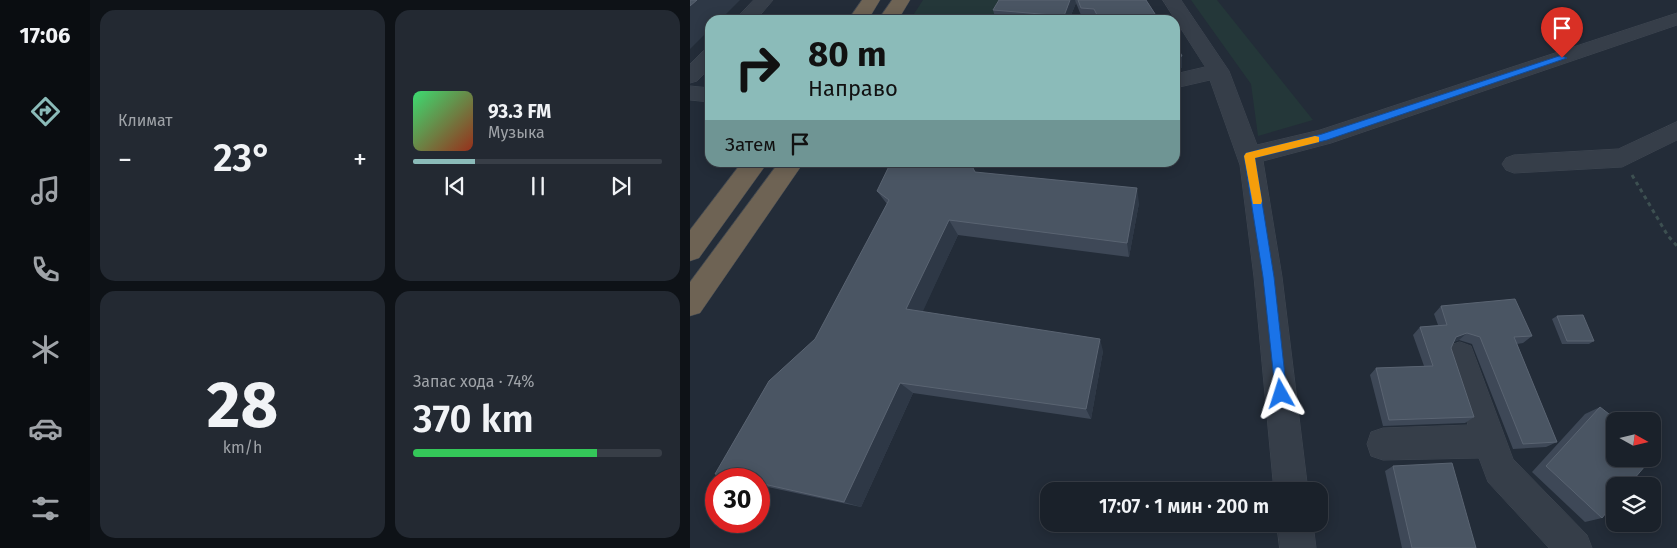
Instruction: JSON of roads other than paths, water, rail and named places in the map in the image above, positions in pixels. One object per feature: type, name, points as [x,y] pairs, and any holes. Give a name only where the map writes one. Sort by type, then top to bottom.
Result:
[{"type":"highway","points":[[861,15],[871,0]]},
{"type":"highway","points":[[891,15],[901,0]]},
{"type":"highway","points":[[690,250],[752,167]]},
{"type":"highway","points":[[690,304],[788,167]]},
{"type":"street","points":[[749,15],[764,0]]},
{"type":"street","points":[[1172,0],[1218,71],[1249,156],[1268,277],[1290,482]]},
{"type":"street","points":[[1249,156],[1323,137],[1677,19]]},
{"type":"street","points":[[690,76],[705,61]]},
{"type":"street","points":[[1180,80],[1218,71]]},
{"type":"street","points":[[690,93],[705,95]]},
{"type":"street","points":[[1514,164],[1622,158],[1677,130]]},
{"type":"street","points":[[1460,356],[1500,470],[1574,548]]},
{"type":"street","points":[[1383,444],[1490,441]]},
{"type":"street","points":[[1296,532],[1298,548]]}]
